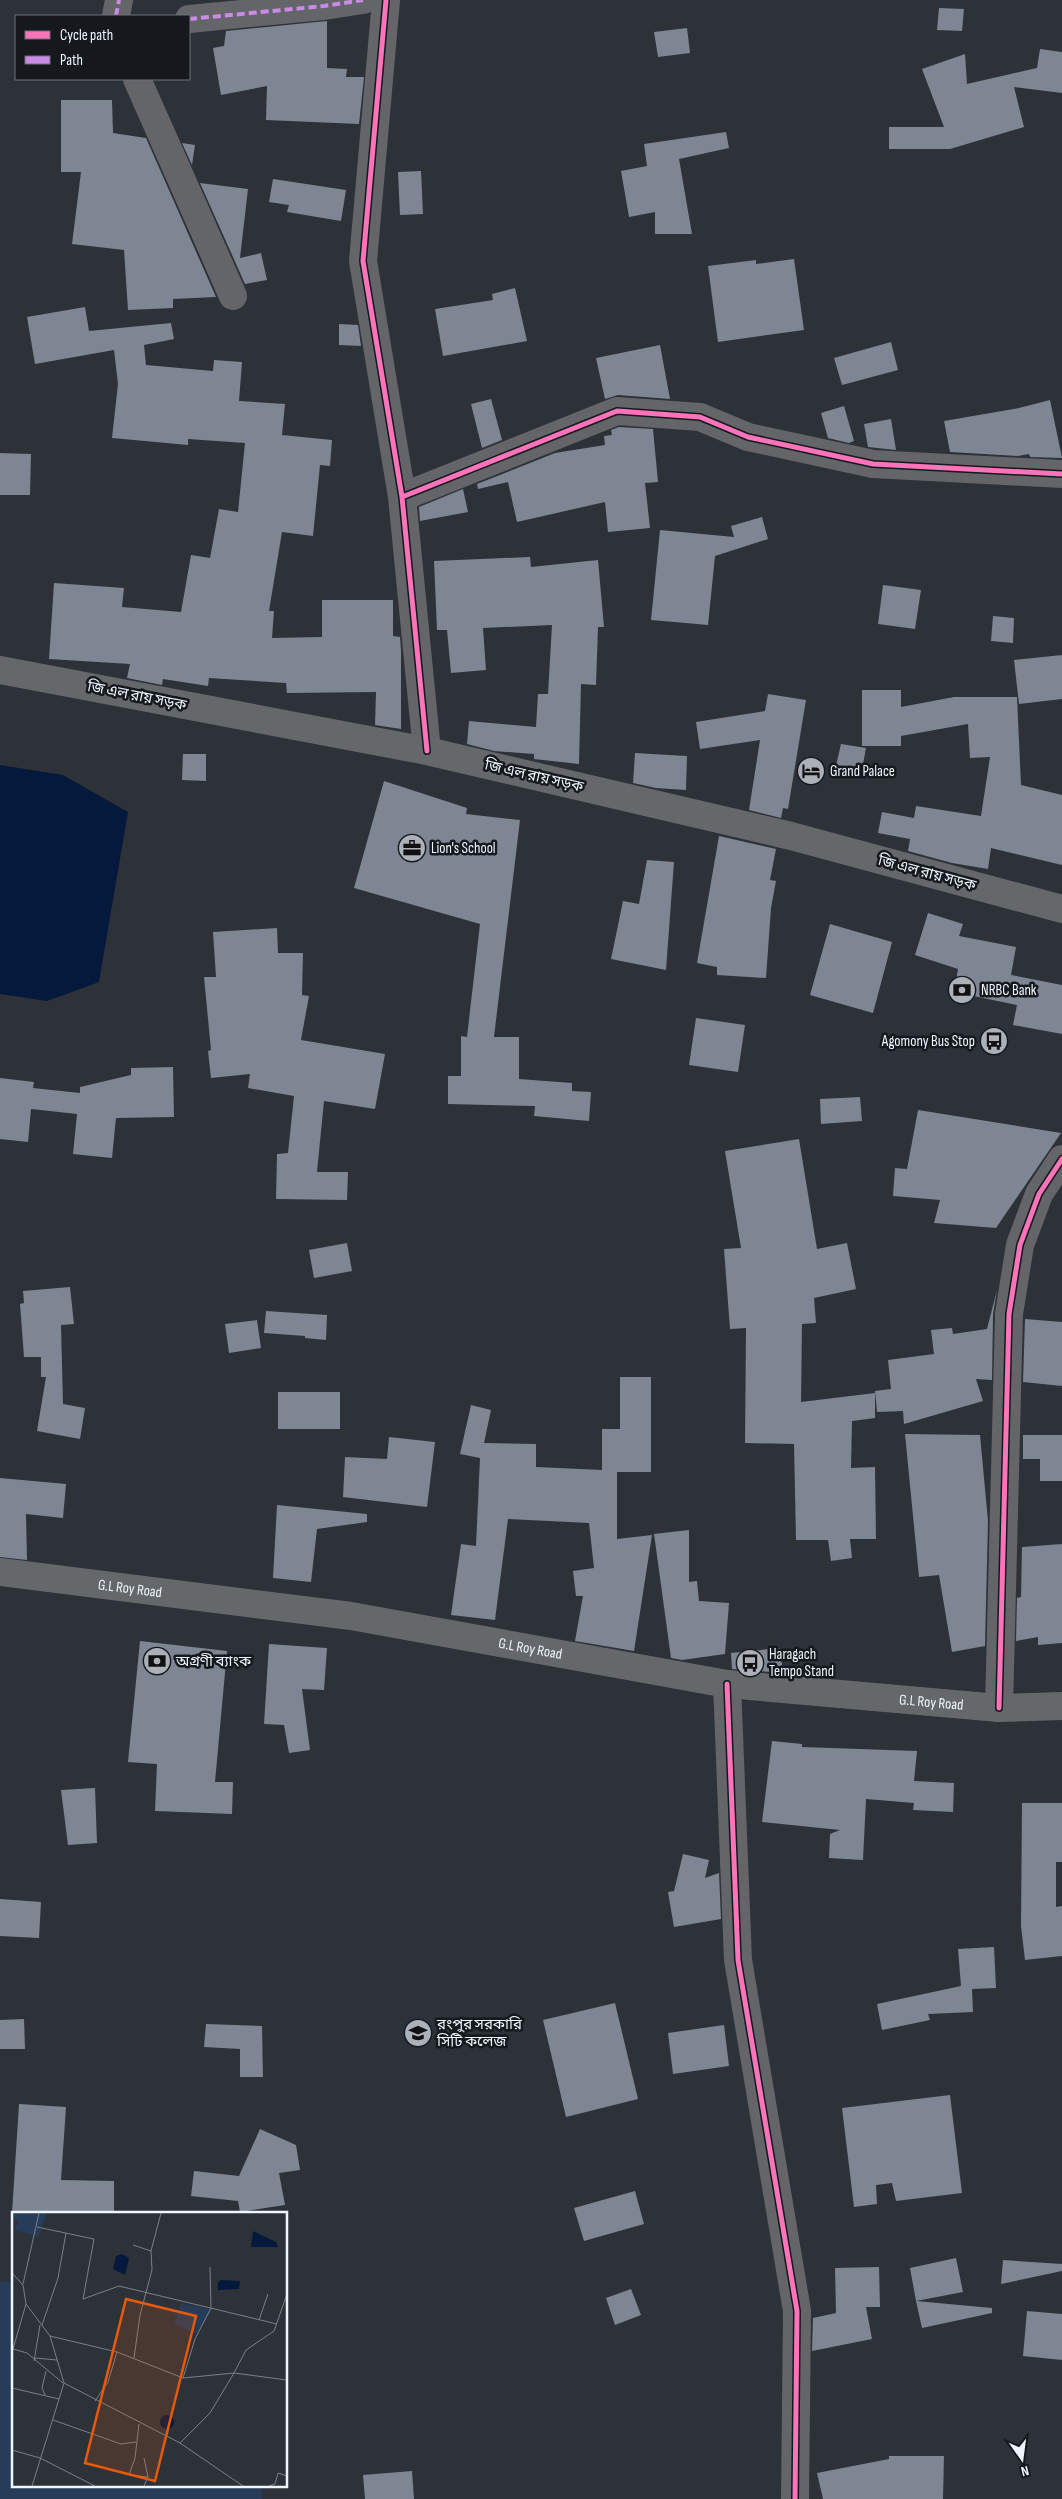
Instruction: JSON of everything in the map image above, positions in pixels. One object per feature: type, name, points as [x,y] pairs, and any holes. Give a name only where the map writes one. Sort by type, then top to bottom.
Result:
[{"type":"main road","name":"জি এল রায় সড়ক","points":[[0,670],[427,751],[791,836],[1062,909]]},
{"type":"main road","name":"G.L Roy Road","points":[[0,1572],[351,1616],[727,1684],[999,1708],[1062,1706]]},
{"type":"street","points":[[116,15],[119,0]]},
{"type":"street","points":[[190,19],[324,6],[363,0]]},
{"type":"street","points":[[386,0],[363,261],[402,497],[427,751]]},
{"type":"street","points":[[138,80],[233,296]]},
{"type":"street","points":[[402,497],[617,411],[700,417],[748,437],[873,464],[1062,474]]},
{"type":"street","points":[[999,1708],[1009,1314],[1020,1245],[1039,1194],[1062,1159]]},
{"type":"street","points":[[727,1684],[738,1960],[797,2311],[795,2499]]},
{"type":"shaded area","points":[[0,765],[63,775],[128,812],[99,982],[47,1001],[0,994]]},
{"type":"shaded area","points":[[0,2281],[12,2283],[12,2486],[261,2486],[262,2499],[0,2499]]},
{"type":"building","points":[[939,8],[964,9],[962,31],[937,30]]},
{"type":"building","points":[[327,21],[327,68],[347,69],[346,77],[364,77],[359,124],[266,120],[267,86],[221,95],[213,48],[224,46],[226,31]]},
{"type":"building","points":[[687,28],[690,53],[658,57],[654,32]]},
{"type":"building","points":[[1040,49],[1062,52],[1062,93],[1014,87],[1024,127],[950,149],[889,149],[889,127],[944,127],[922,69],[965,54],[967,84],[1037,68]]},
{"type":"building","points":[[61,100],[112,100],[113,133],[146,138],[216,297],[173,299],[173,308],[128,310],[124,250],[72,244],[81,172],[61,172]]},
{"type":"building","points":[[726,132],[729,148],[679,159],[692,234],[655,234],[655,212],[629,217],[621,171],[647,166],[644,144]]},
{"type":"building","points":[[182,143],[195,145],[192,165]]},
{"type":"building","points":[[421,171],[423,214],[400,215],[398,172]]},
{"type":"building","points":[[273,179],[346,190],[341,221],[287,212],[289,205],[269,202]]},
{"type":"building","points":[[200,183],[248,189],[240,258],[261,253],[267,280],[245,284]]},
{"type":"building","points":[[794,259],[804,330],[718,342],[708,266],[756,260],[756,264]]},
{"type":"building","points":[[515,288],[527,341],[443,356],[435,309],[493,300],[492,294]]},
{"type":"building","points":[[85,307],[89,331],[171,323],[174,339],[144,345],[146,365],[213,371],[214,360],[242,362],[239,401],[285,404],[282,435],[332,440],[330,466],[320,465],[313,536],[282,532],[269,611],[274,611],[272,638],[322,637],[322,600],[393,600],[393,636],[400,637],[401,651],[401,729],[375,725],[376,692],[287,693],[286,683],[209,678],[208,686],[163,679],[162,685],[127,678],[130,664],[49,659],[54,583],[124,588],[122,607],[181,612],[191,555],[210,558],[219,509],[238,512],[245,443],[188,439],[188,445],[112,438],[118,384],[114,350],[35,364],[27,317]]},
{"type":"building","points":[[339,324],[358,325],[361,346],[339,345]]},
{"type":"building","points":[[891,342],[898,370],[842,385],[834,358]]},
{"type":"building","points":[[660,345],[670,399],[618,395],[605,399],[596,358]]},
{"type":"building","points":[[491,399],[502,440],[482,448],[471,404]]},
{"type":"building","points":[[1050,400],[1062,458],[1030,457],[1029,454],[1018,456],[950,452],[944,421],[1019,408]]},
{"type":"building","points":[[844,406],[854,441],[849,443],[828,438],[821,413]]},
{"type":"building","points":[[891,419],[896,450],[868,447],[864,424]]},
{"type":"building","points":[[619,427],[653,429],[658,482],[645,483],[650,528],[608,532],[605,502],[517,522],[508,482],[478,489],[477,484],[555,453],[605,445],[604,436],[612,435],[611,430]]},
{"type":"building","points":[[0,453],[31,454],[30,495],[0,495]]},
{"type":"building","points":[[463,489],[468,512],[420,521],[419,507]]},
{"type":"building","points":[[762,517],[768,539],[715,556],[708,625],[651,620],[660,530],[734,537],[731,526]]},
{"type":"building","points":[[530,557],[531,567],[598,560],[604,627],[598,627],[596,685],[581,684],[579,764],[534,759],[534,754],[494,751],[467,744],[469,721],[536,727],[538,694],[548,694],[552,625],[483,628],[486,670],[451,673],[447,630],[437,630],[434,561]]},
{"type":"building","points":[[883,585],[921,590],[915,629],[878,624]]},
{"type":"building","points":[[993,616],[1014,618],[1013,643],[991,641]]},
{"type":"building","points":[[1062,655],[1062,699],[1019,704],[1014,660]]},
{"type":"building","points":[[862,690],[901,690],[901,707],[954,697],[1017,697],[1021,785],[1062,795],[1062,865],[991,848],[988,869],[952,863],[908,851],[910,839],[878,833],[882,812],[914,818],[916,806],[981,816],[990,757],[970,758],[968,724],[901,736],[901,746],[862,746]]},
{"type":"building","points":[[768,694],[806,700],[788,809],[783,808],[781,818],[749,810],[760,740],[700,749],[696,722],[765,711]]},
{"type":"building","points":[[841,744],[866,748],[861,775],[835,770]]},
{"type":"building","points":[[635,753],[687,756],[686,790],[656,788],[633,783]]},
{"type":"building","points":[[183,754],[206,754],[206,781],[182,780]]},
{"type":"building","points":[[384,781],[467,808],[466,814],[520,820],[494,1037],[519,1037],[519,1079],[572,1083],[572,1091],[591,1092],[589,1121],[534,1116],[535,1106],[448,1104],[448,1076],[461,1076],[461,1036],[467,1037],[480,924],[354,888]]},
{"type":"building","points":[[719,836],[776,849],[770,880],[776,881],[771,908],[766,978],[717,975],[717,967],[697,963]]},
{"type":"building","points":[[647,860],[674,862],[666,970],[611,959],[623,901],[639,904]]},
{"type":"building","points":[[928,913],[963,924],[959,936],[1016,947],[1011,975],[1062,985],[1062,1034],[1013,1025],[1017,1005],[954,992],[958,969],[915,955]]},
{"type":"building","points":[[830,924],[892,942],[873,1013],[810,995]]},
{"type":"building","points":[[277,928],[278,953],[303,953],[302,995],[309,996],[301,1040],[385,1054],[375,1109],[324,1101],[317,1172],[348,1172],[347,1200],[276,1199],[277,1154],[288,1153],[294,1096],[248,1088],[250,1074],[211,1078],[208,1051],[211,1050],[204,977],[216,977],[213,932]]},
{"type":"building","points":[[696,1018],[745,1025],[738,1072],[689,1065]]},
{"type":"building","points":[[173,1067],[174,1117],[116,1118],[112,1158],[73,1154],[77,1114],[31,1109],[28,1142],[0,1139],[0,1078],[34,1082],[33,1088],[80,1093],[80,1087],[131,1075],[131,1068]]},
{"type":"building","points":[[860,1097],[862,1121],[821,1124],[820,1099]]},
{"type":"building","points":[[918,1110],[1061,1133],[996,1228],[934,1223],[940,1200],[893,1196],[895,1168],[907,1169]]},
{"type":"building","points":[[799,1139],[817,1249],[847,1243],[856,1289],[814,1298],[816,1323],[802,1324],[801,1402],[875,1393],[875,1418],[852,1421],[851,1468],[875,1467],[876,1539],[850,1539],[852,1558],[831,1561],[828,1540],[796,1540],[794,1444],[745,1443],[746,1328],[730,1329],[724,1249],[741,1248],[725,1151]]},
{"type":"building","points":[[347,1243],[352,1271],[314,1278],[309,1250]]},
{"type":"building","points":[[70,1287],[74,1324],[61,1325],[63,1404],[85,1408],[80,1439],[37,1431],[46,1377],[41,1377],[41,1357],[24,1357],[20,1304],[24,1303],[23,1291]]},
{"type":"building","points":[[997,1290],[993,1314],[992,1380],[976,1379],[983,1401],[904,1424],[903,1411],[877,1412],[875,1391],[891,1389],[888,1360],[934,1354],[931,1330],[952,1328],[953,1334],[987,1329]]},
{"type":"building","points":[[266,1311],[327,1315],[326,1340],[305,1338],[305,1336],[264,1333]]},
{"type":"building","points":[[1025,1319],[1062,1322],[1062,1386],[1023,1382]]},
{"type":"building","points":[[257,1320],[261,1348],[229,1353],[225,1324]]},
{"type":"building","points":[[620,1377],[651,1377],[651,1472],[617,1472],[617,1539],[652,1535],[634,1651],[575,1641],[583,1596],[576,1596],[573,1571],[594,1568],[589,1523],[508,1519],[495,1620],[451,1615],[461,1544],[476,1546],[480,1458],[460,1454],[471,1405],[491,1410],[484,1443],[536,1444],[536,1467],[602,1470],[602,1429],[620,1429]]},
{"type":"building","points":[[278,1392],[340,1392],[340,1429],[278,1429]]},
{"type":"building","points":[[905,1434],[980,1435],[988,1521],[985,1646],[952,1652],[939,1575],[919,1577]]},
{"type":"building","points":[[1023,1435],[1062,1435],[1062,1481],[1040,1481],[1040,1459],[1023,1459]]},
{"type":"building","points":[[389,1437],[435,1442],[427,1507],[343,1497],[345,1457],[387,1459]]},
{"type":"building","points":[[0,1478],[66,1484],[63,1518],[26,1514],[27,1560],[0,1557]]},
{"type":"building","points":[[277,1505],[367,1514],[367,1522],[317,1529],[311,1582],[273,1578]]},
{"type":"building","points":[[689,1530],[689,1582],[697,1581],[699,1601],[729,1603],[725,1654],[682,1660],[671,1658],[654,1534]]},
{"type":"building","points":[[1062,1544],[1062,1643],[1038,1645],[1038,1637],[1016,1641],[1017,1598],[1021,1597],[1022,1547]]},
{"type":"building","points":[[140,1641],[227,1651],[215,1782],[233,1782],[232,1814],[155,1811],[157,1764],[128,1762]]},
{"type":"building","points":[[269,1644],[327,1648],[324,1690],[302,1689],[310,1750],[289,1753],[284,1725],[264,1724]]},
{"type":"building","points":[[780,1648],[783,1673],[732,1669],[731,1653]]},
{"type":"building","points":[[772,1741],[802,1744],[802,1747],[917,1751],[914,1781],[954,1783],[953,1812],[913,1810],[914,1803],[866,1799],[863,1860],[829,1858],[830,1834],[840,1830],[762,1822]]},
{"type":"building","points":[[95,1788],[97,1843],[68,1845],[61,1790]]},
{"type":"building","points":[[1022,1803],[1062,1803],[1062,1862],[1056,1862],[1056,1907],[1062,1906],[1062,1956],[1025,1960],[1021,1926]]},
{"type":"building","points":[[683,1854],[709,1860],[705,1878],[719,1873],[721,1919],[674,1927],[668,1892],[674,1891]]},
{"type":"building","points":[[0,1899],[41,1902],[39,1938],[0,1936]]},
{"type":"building","points":[[994,1947],[996,1988],[972,1989],[973,2012],[928,2014],[930,2020],[882,2030],[877,2004],[961,1986],[958,1949]]},
{"type":"building","points":[[615,2003],[638,2099],[566,2117],[543,2020]]},
{"type":"building","points":[[24,2019],[25,2049],[0,2049],[0,2020]]},
{"type":"building","points":[[206,2024],[262,2026],[263,2077],[240,2077],[240,2049],[204,2047]]},
{"type":"building","points":[[724,2025],[729,2066],[673,2074],[668,2033]]},
{"type":"building","points":[[950,2095],[962,2193],[896,2201],[892,2183],[876,2185],[877,2204],[854,2207],[842,2108]]},
{"type":"building","points":[[19,2104],[66,2107],[61,2180],[114,2181],[114,2212],[12,2212]]},
{"type":"building","points":[[260,2129],[296,2145],[300,2170],[279,2173],[285,2205],[240,2212],[238,2201],[191,2196],[194,2171],[239,2176]]},
{"type":"building","points":[[635,2191],[644,2224],[584,2241],[574,2208]]},
{"type":"building","points":[[956,2258],[963,2292],[916,2301],[910,2268]]},
{"type":"building","points":[[1003,2260],[1062,2264],[1062,2271],[1001,2284]]},
{"type":"building","points":[[879,2267],[880,2307],[866,2307],[872,2339],[812,2351],[813,2318],[836,2313],[835,2268]]},
{"type":"building","points":[[631,2289],[641,2315],[615,2325],[606,2298]]},
{"type":"building","points":[[916,2301],[992,2308],[992,2313],[922,2328]]},
{"type":"building","points":[[1027,2311],[1062,2314],[1062,2360],[1023,2356]]},
{"type":"building","points":[[889,2456],[944,2456],[943,2499],[823,2499],[817,2473],[889,2459]]},
{"type":"building","points":[[412,2471],[414,2499],[365,2499],[363,2475]]},
{"type":"marked path","points":[[116,15],[119,0]]},
{"type":"marked path","points":[[190,19],[324,6],[363,0]]},
{"type":"cycle path","points":[[386,0],[363,261],[402,497],[427,751]]},
{"type":"cycle path","points":[[402,497],[617,411],[700,417],[748,437],[873,464],[1062,474]]},
{"type":"cycle path","points":[[999,1708],[1009,1314],[1020,1245],[1039,1194],[1062,1159]]},
{"type":"cycle path","points":[[727,1684],[738,1960],[797,2311],[795,2499]]},
{"type":"place","name":"Grand Palace","points":[[811,771]]},
{"type":"place","name":"Lion's School","points":[[412,848]]},
{"type":"place","name":"NRBC Bank","points":[[962,990]]},
{"type":"place","name":"Agomony Bus Stop","points":[[994,1041]]},
{"type":"place","name":"অগ্রণী ব্যাংক","points":[[157,1661]]},
{"type":"place","name":"Haragach Tempo Stand","points":[[750,1663]]},
{"type":"place","name":"রংপুর সরকারি সিটি কলেজ","points":[[418,2033]]}]
